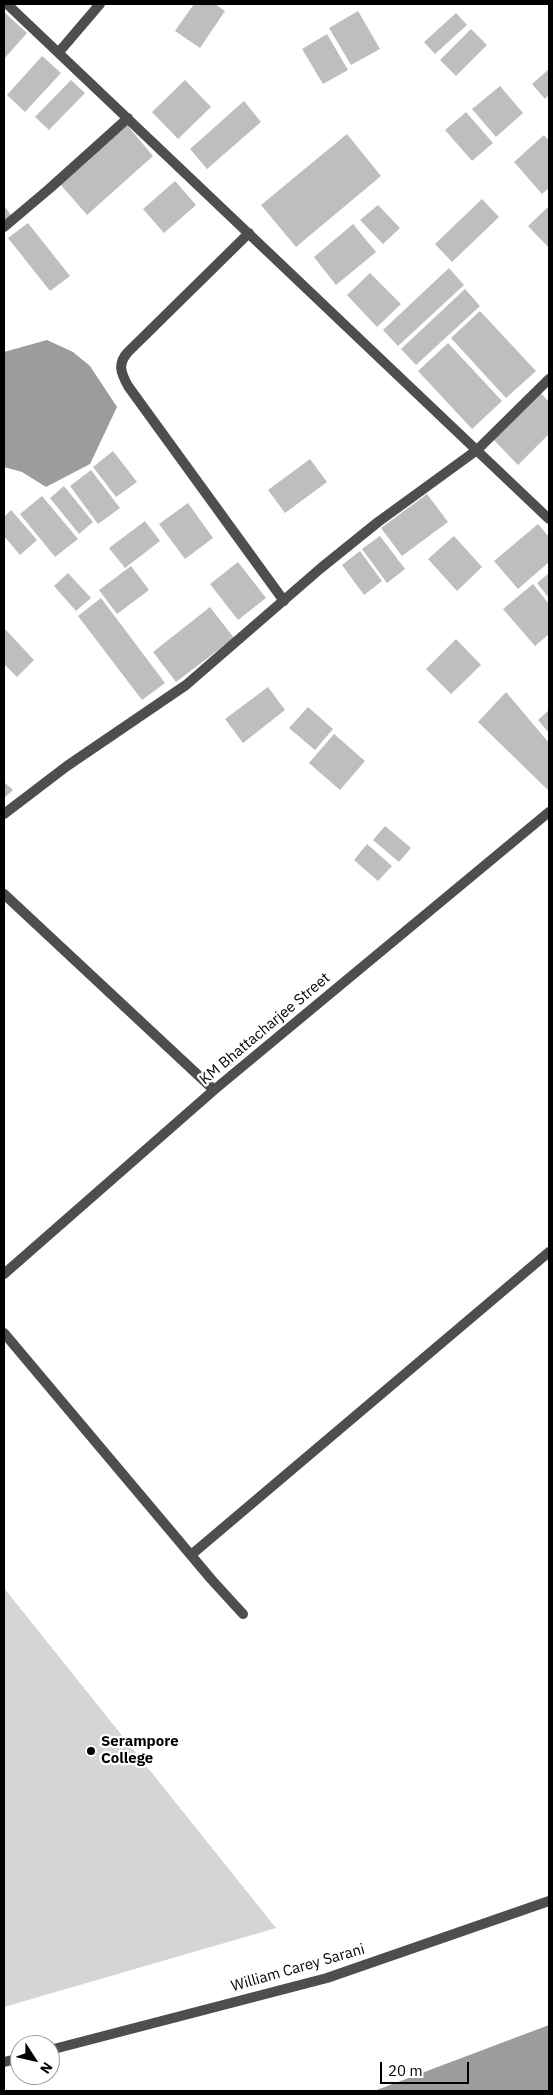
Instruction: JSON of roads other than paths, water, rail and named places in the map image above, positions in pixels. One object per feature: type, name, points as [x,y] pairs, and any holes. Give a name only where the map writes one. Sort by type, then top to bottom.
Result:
[{"type":"street","points":[[7,4],[549,519]]},
{"type":"street","points":[[59,52],[100,4]]},
{"type":"street","points":[[4,226],[49,190],[128,118]]},
{"type":"street","points":[[249,233],[128,352],[122,359],[120,366],[128,386],[284,601]]},
{"type":"street","points":[[4,814],[75,760],[186,684],[378,522],[477,450],[549,379]]},
{"type":"street","name":"KM Bhattacharjee Street","points":[[4,1274],[214,1090],[549,812]]},
{"type":"street","points":[[4,894],[214,1090]]},
{"type":"street","points":[[191,1555],[549,1252]]},
{"type":"street","points":[[4,1333],[243,1614]]},
{"type":"street","name":"William Carey Sarani","points":[[60,2047],[326,1978],[549,1900]]},
{"type":"place","name":"Serampore College","points":[[91,1751]]}]
